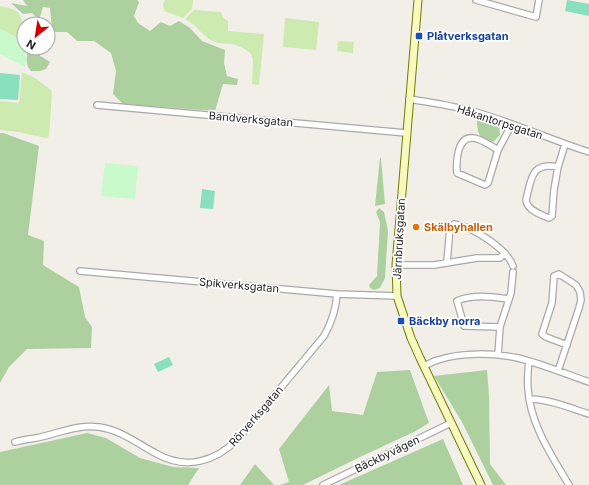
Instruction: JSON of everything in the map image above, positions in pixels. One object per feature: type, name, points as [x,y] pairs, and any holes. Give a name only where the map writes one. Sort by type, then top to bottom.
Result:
[{"type":"street","name":"Järnbruksgatan","points":[[418,0],[396,265],[397,296],[411,338],[481,485]]},
{"type":"street","points":[[476,0],[536,17],[539,0]]},
{"type":"street","name":"Håkantorpsgatan","points":[[409,100],[471,110],[589,152]]},
{"type":"street","name":"Bandverksgatan","points":[[96,105],[406,133]]},
{"type":"street","points":[[498,150],[476,138],[467,138],[462,142],[459,149],[456,163],[457,173],[485,185],[488,183],[498,150],[512,124]]},
{"type":"street","points":[[558,167],[550,165],[540,167],[536,170],[532,175],[526,202],[528,206],[543,216],[549,218],[552,216],[558,167],[565,144]]},
{"type":"street","points":[[447,262],[450,228],[454,224],[461,225],[483,236],[505,253],[513,266]]},
{"type":"street","points":[[396,265],[434,265],[477,258],[500,258],[505,253]]},
{"type":"street","name":"Spikverksgatan","points":[[80,271],[337,294],[397,296]]},
{"type":"street","points":[[498,355],[500,327],[511,293],[513,272]]},
{"type":"street","points":[[558,371],[567,345],[579,308],[581,300],[580,292],[576,285],[559,274],[554,276],[552,303],[542,334],[567,345]]},
{"type":"street","name":"Rörverksgatan","points":[[15,442],[78,427],[98,427],[119,432],[161,456],[173,461],[184,463],[195,462],[218,455],[232,445],[241,435],[324,336],[333,319],[337,294]]},
{"type":"street","points":[[500,327],[464,326],[458,301],[479,297],[509,299]]},
{"type":"street","points":[[424,366],[439,360],[461,356],[488,354],[529,361],[589,382]]},
{"type":"street","points":[[529,361],[528,380],[531,411],[540,433],[569,485]]},
{"type":"street","points":[[529,399],[541,400],[589,414]]},
{"type":"street","name":"Bäckbyvägen","points":[[323,485],[451,423]]},
{"type":"green space","points":[[23,0],[137,0],[139,2],[134,16],[138,23],[150,31],[161,22],[170,26],[179,21],[190,28],[202,41],[225,50],[224,63],[227,76],[238,79],[237,85],[223,84],[215,111],[123,104],[113,94],[116,71],[111,53],[94,41],[77,41],[67,32],[56,32],[56,16],[51,16],[50,8],[43,7],[40,16],[35,16],[32,13],[23,14],[11,3],[27,6]]},
{"type":"green space","points":[[165,0],[193,0],[192,9],[183,18],[164,11],[163,4]]},
{"type":"green space","points":[[567,0],[589,4],[589,16],[565,11]]},
{"type":"green space","points":[[0,6],[12,9],[19,14],[20,16],[16,16],[16,37],[0,29]]},
{"type":"green space","points":[[194,10],[221,12],[223,18],[228,21],[228,31],[264,34],[259,85],[252,84],[253,59],[251,54],[245,49],[233,44],[218,43],[210,40],[193,24],[185,19]]},
{"type":"green space","points":[[285,18],[319,22],[316,50],[283,47]]},
{"type":"green space","points":[[0,29],[16,37],[16,56],[26,56],[25,67],[0,54]]},
{"type":"green space","points":[[338,41],[354,42],[353,53],[337,51]]},
{"type":"green space","points":[[27,56],[40,56],[50,62],[46,69],[40,71],[31,71],[27,63]]},
{"type":"green space","points":[[22,72],[35,78],[51,90],[49,136],[47,138],[19,132],[0,130],[0,101],[19,103]]},
{"type":"green space","points":[[0,73],[20,75],[18,100],[0,99]]},
{"type":"green space","points":[[476,116],[491,119],[499,124],[500,135],[493,142],[481,138],[478,131]]},
{"type":"green space","points":[[0,133],[39,146],[28,235],[44,241],[43,265],[79,287],[85,317],[92,327],[91,348],[27,349],[9,367],[0,383]]},
{"type":"green space","points":[[380,157],[385,204],[375,206]]},
{"type":"green space","points":[[105,163],[138,166],[135,199],[101,196]]},
{"type":"green space","points":[[202,189],[215,191],[213,209],[200,208]]},
{"type":"green space","points":[[379,208],[384,212],[388,231],[385,278],[380,288],[374,290],[370,288],[369,285],[377,276],[380,222],[376,212]]},
{"type":"green space","points":[[169,357],[173,365],[158,372],[154,364]]},
{"type":"green space","points":[[410,370],[429,423],[414,432],[303,485],[280,485],[289,482],[279,449],[329,385],[332,411],[363,415],[377,372]]},
{"type":"green space","points":[[487,370],[489,395],[490,464],[506,485],[493,485],[462,422],[434,376]]},
{"type":"green space","points":[[87,433],[106,438],[140,458],[173,467],[199,468],[188,485],[0,485],[0,452]]},
{"type":"green space","points":[[443,439],[463,485],[339,485]]},
{"type":"green space","points":[[255,464],[274,485],[240,485]]},
{"type":"place","name":"Plåtverksgatan","points":[[419,36]]},
{"type":"place","name":"Skälbyhallen","points":[[416,227]]},
{"type":"place","name":"Bäckby norra","points":[[401,321]]}]
